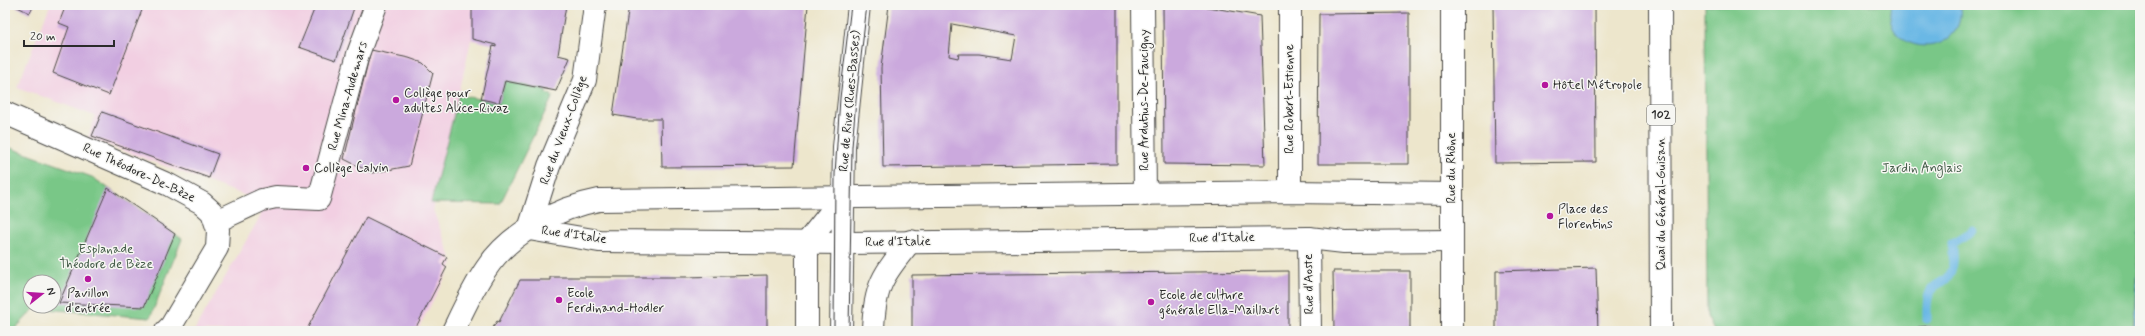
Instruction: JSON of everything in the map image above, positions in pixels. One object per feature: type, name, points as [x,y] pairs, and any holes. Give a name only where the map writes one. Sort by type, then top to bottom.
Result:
[{"type":"street","name":"Rue Mina-Audemars","points":[[217,221],[262,200],[276,197],[319,199],[358,54],[376,5]]},
{"type":"street","name":"Rue du Vieux-Collège","points":[[529,229],[549,166],[585,80],[595,5]]},
{"type":"street","name":"Rue de Rive (Rues-Basses)","points":[[841,331],[843,197],[848,99],[859,5]]},
{"type":"street","name":"Rue Ardutius-De-Faucigny","points":[[1143,5],[1145,195]]},
{"type":"street","name":"Rue Robert-Estienne","points":[[1290,5],[1290,192]]},
{"type":"street","name":"Rue du Rhône","points":[[1452,5],[1452,331]]},
{"type":"street","name":"Quai du Général-Guisan","points":[[1660,5],[1663,328]]},
{"type":"street","name":"Rue Théodore-De-Bèze","points":[[5,113],[169,185],[202,203],[212,212],[217,221]]},
{"type":"street","name":"Rue d'Italie","points":[[529,229],[568,208],[599,200],[1145,195],[1290,192],[1452,194]]},
{"type":"street","points":[[807,331],[807,242],[843,197]]},
{"type":"street","points":[[166,331],[171,326],[200,280],[217,248],[217,221]]},
{"type":"street","name":"Rue d'Italie","points":[[529,229],[599,241],[842,243],[911,241],[1308,238],[1344,242],[1451,241]]},
{"type":"street","points":[[453,331],[487,268],[512,241],[529,229]]},
{"type":"street","name":"Rue d'Aoste","points":[[1308,238],[1310,331]]},
{"type":"street","points":[[874,331],[875,297],[882,279],[893,262],[911,241]]},
{"type":"shaded area","name":"Collège Calvin","points":[[50,5],[502,5],[496,45],[471,40],[433,210],[453,263],[417,331],[194,331],[261,215],[258,206],[249,197],[88,138],[95,116],[17,87]]},
{"type":"green space","name":"Jardin Anglais","points":[[1705,5],[2140,5],[2140,209],[2133,331],[1714,331],[1707,316]]},
{"type":"green space","points":[[505,81],[547,90],[546,93],[553,96],[500,204],[431,203],[459,95],[499,103]]},
{"type":"green space","name":"Esplanade Théodore de Bèze","points":[[5,146],[92,177],[182,239],[150,318],[62,310],[62,274],[22,274],[22,314],[29,314],[13,331],[5,331]]},
{"type":"water","points":[[1891,5],[1960,5],[1959,24],[1950,37],[1938,44],[1924,46],[1909,43],[1898,35],[1891,22]]},
{"type":"water","points":[[2140,210],[2140,331],[2134,331]]},
{"type":"building","points":[[13,5],[34,5],[30,13]]},
{"type":"building","points":[[66,5],[144,5],[109,95],[53,73],[69,27],[59,23]]},
{"type":"building","points":[[316,5],[355,5],[336,60],[299,47]]},
{"type":"building","points":[[472,5],[566,5],[558,55],[570,58],[556,91],[505,81],[499,103],[481,99],[493,46],[496,47],[496,45],[472,39]]},
{"type":"building","points":[[629,5],[808,5],[794,166],[662,167],[661,119],[637,119],[613,115]]},
{"type":"building","points":[[889,5],[1117,5],[1117,164],[883,167],[881,68]],"holes":[[[952,24],[1016,36],[1012,59],[979,54],[959,54],[958,58],[949,56]]]},
{"type":"building","points":[[1163,5],[1196,5],[1260,16],[1265,165],[1164,164]]},
{"type":"building","name":"Hôtel Métropole","points":[[1493,5],[1595,5],[1596,162],[1495,163]]},
{"type":"building","points":[[1409,13],[1409,164],[1318,164],[1319,14]]},
{"type":"building","points":[[371,50],[409,58],[423,63],[433,73],[409,166],[372,173],[344,159]]},
{"type":"building","points":[[102,112],[218,154],[209,178],[92,136]]},
{"type":"building","points":[[108,188],[175,234],[144,307],[62,303],[62,296]]},
{"type":"building","points":[[366,217],[447,257],[443,264],[447,267],[414,331],[306,331]]},
{"type":"building","points":[[1596,268],[1598,331],[1496,331],[1496,271]]},
{"type":"building","name":"Ecole de culture générale Ella-Maillart","points":[[1288,271],[1288,331],[912,331],[912,275]]},
{"type":"building","points":[[1333,271],[1410,271],[1410,331],[1334,331]]},
{"type":"building","points":[[767,275],[767,331],[491,331],[497,321],[499,322],[520,280],[550,280],[550,277],[686,277]]},
{"type":"building","points":[[1930,326],[1933,331],[1916,331],[1918,327]]},
{"type":"waterway","points":[[1927,319],[1927,302],[1929,294],[1936,285],[1946,279],[1951,270],[1953,257],[1952,243],[1972,231]]},
{"type":"tram line","points":[[834,331],[835,174],[840,98],[851,5]]},
{"type":"tram line","points":[[849,331],[852,147],[867,5]]},
{"type":"place","name":"Hôtel Métropole","points":[[1545,85]]},
{"type":"place","name":"Collège pour adultes Alice-Rivaz","points":[[396,100]]},
{"type":"place","name":"Collège Calvin","points":[[306,168]]},
{"type":"place","name":"Place des Florentins","points":[[1550,216]]},
{"type":"place","name":"Pavillon d'entrée","points":[[88,279]]},
{"type":"place","name":"Ecole Ferdinand-Hodler","points":[[559,300]]},
{"type":"place","name":"Ecole de culture générale Ella-Maillart","points":[[1151,302]]}]
